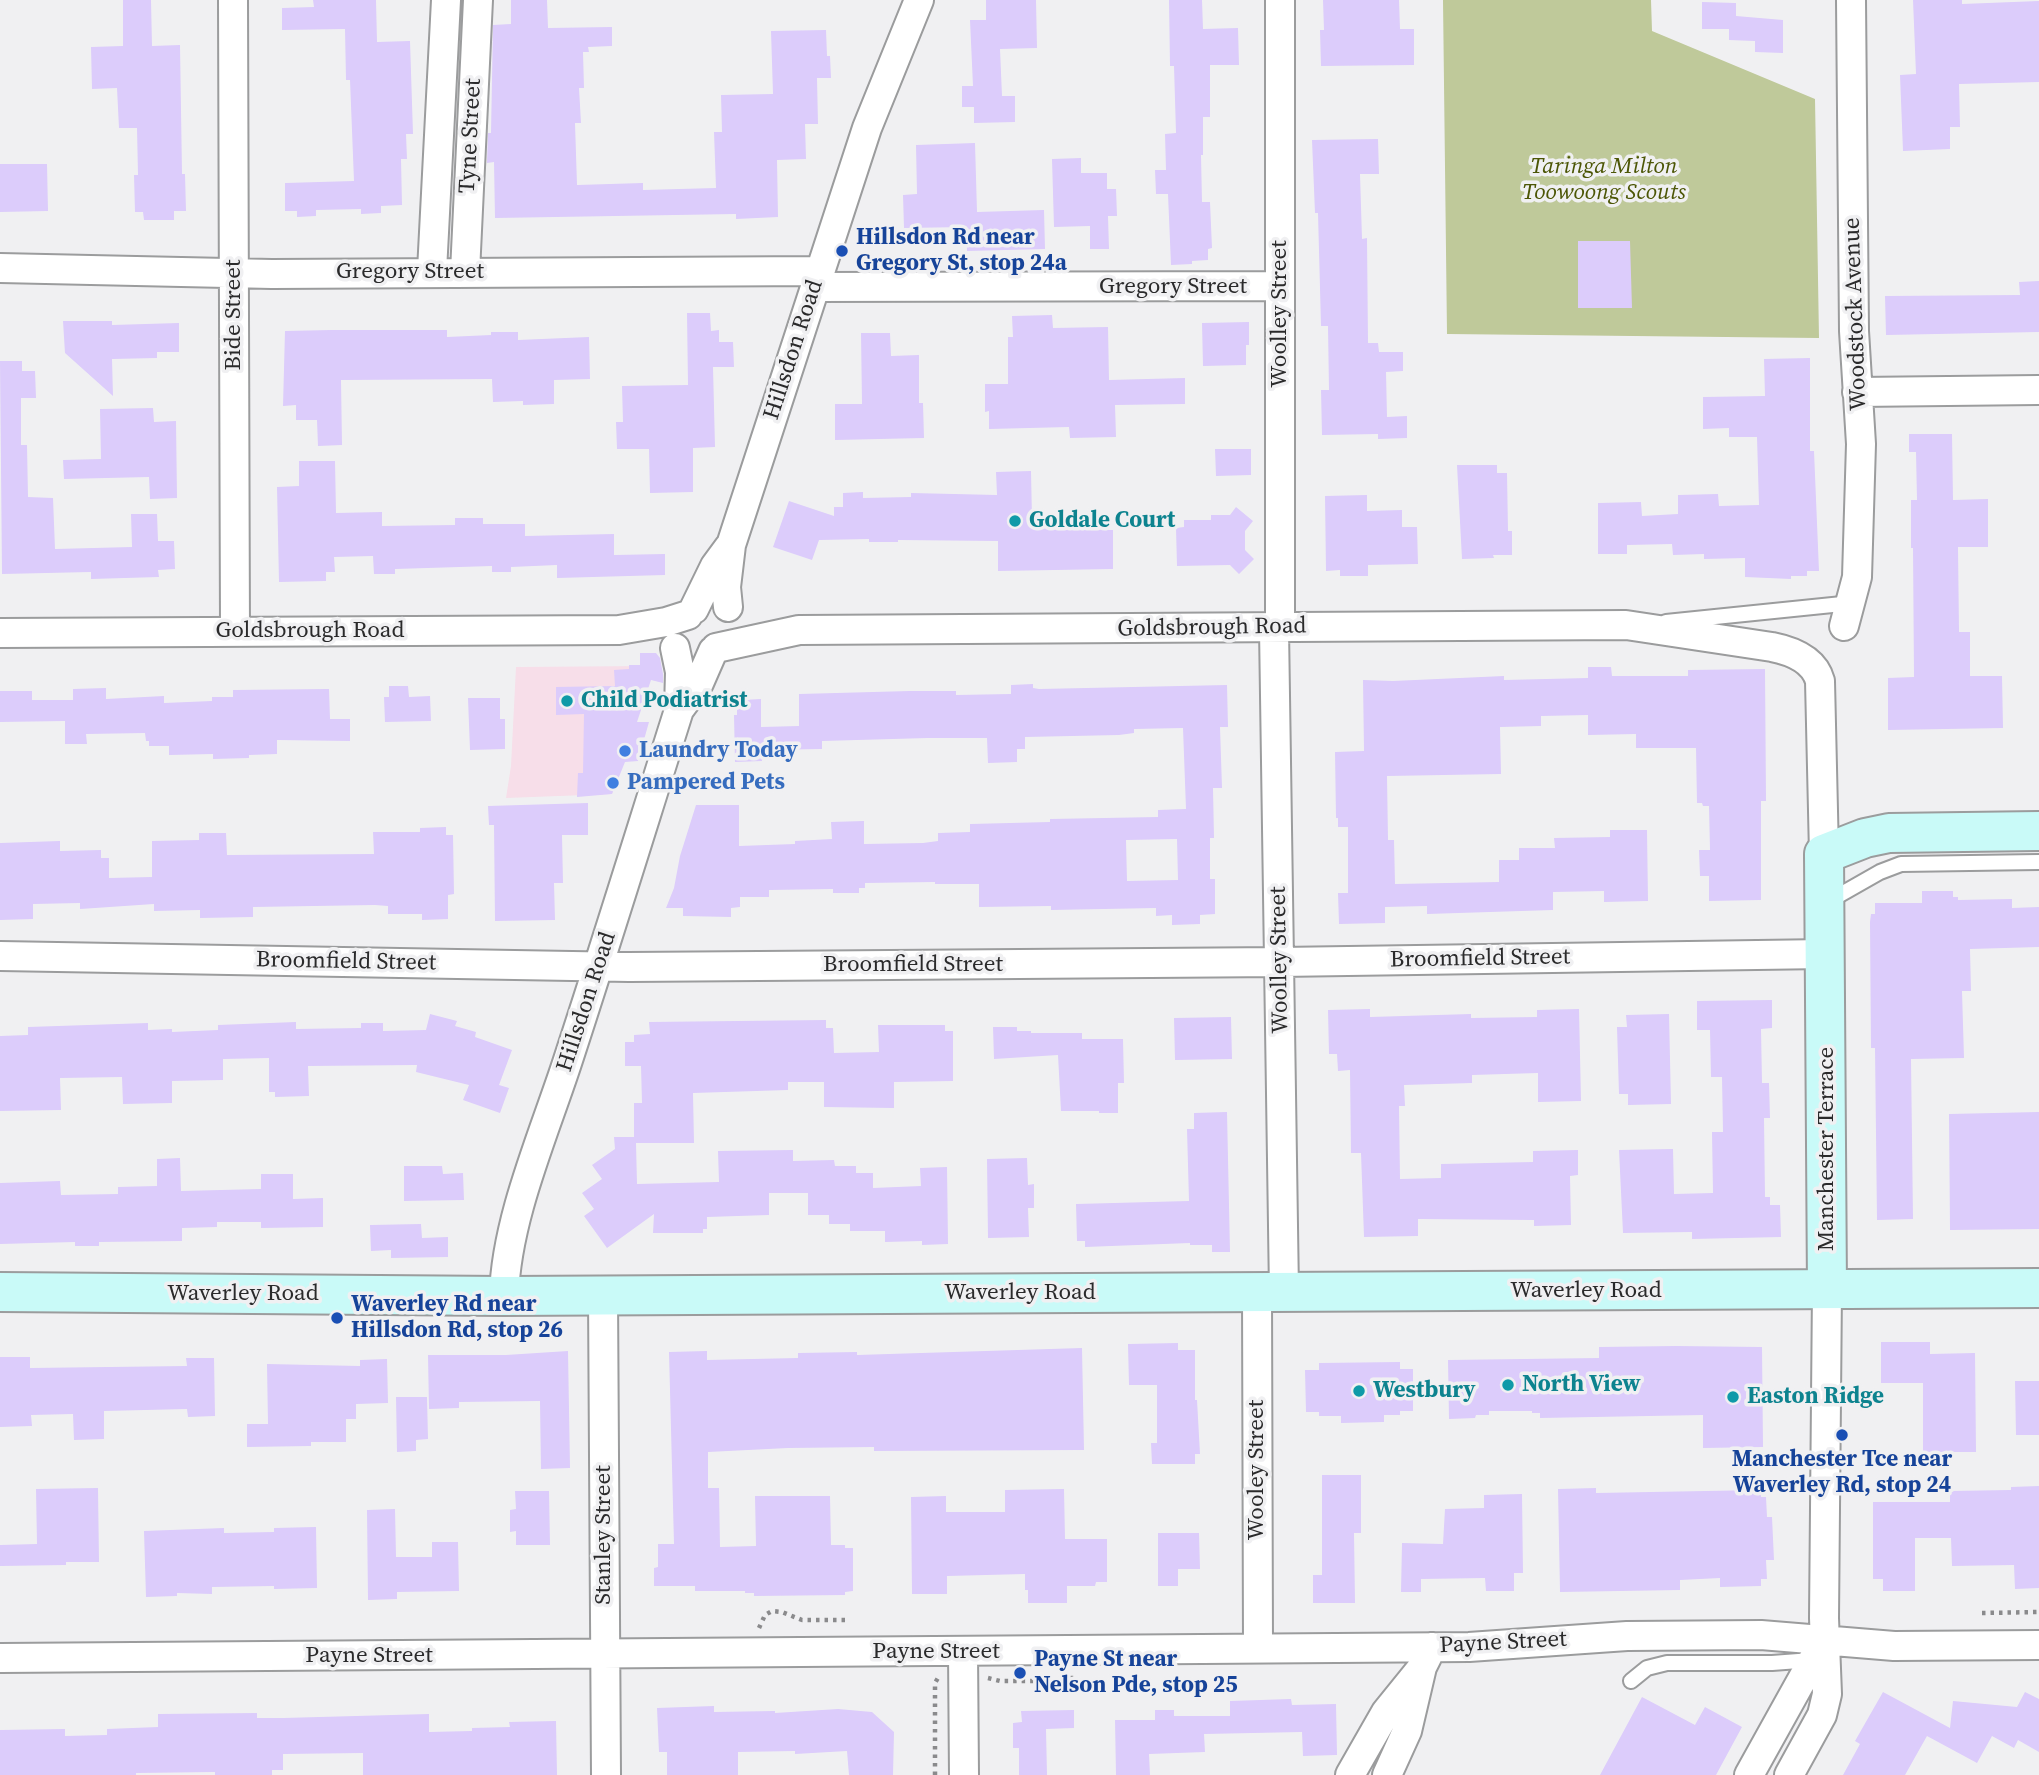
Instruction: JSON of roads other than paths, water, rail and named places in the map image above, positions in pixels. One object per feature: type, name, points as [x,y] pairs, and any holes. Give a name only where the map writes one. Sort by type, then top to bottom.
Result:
[{"type":"street","name":"Bide Street","points":[[233,0],[236,631]]},
{"type":"street","name":"Tyne Street","points":[[432,271],[446,0]]},
{"type":"street","name":"Tyne Street","points":[[466,272],[478,0]]},
{"type":"street","name":"Hillsdon Road","points":[[729,608],[726,587],[731,545],[867,128],[919,0]]},
{"type":"street","name":"Woolley Street","points":[[1271,1292],[1280,962],[1277,628],[1280,0]]},
{"type":"street","name":"Woodstock Avenue","points":[[1848,614],[1858,567],[1861,444],[1854,331],[1851,0]]},
{"type":"street","name":"Gregory Street","points":[[0,268],[272,274],[432,271],[1280,286]]},
{"type":"street","points":[[1857,392],[2039,390]]},
{"type":"street","name":"Hillsdon Road","points":[[691,612],[712,570],[731,545]]},
{"type":"street","points":[[719,603],[729,608],[731,628],[725,639],[702,657],[691,658],[681,654],[675,647],[674,631],[691,612],[719,603]]},
{"type":"street","name":"Goldsbrough Road","points":[[729,608],[743,618],[799,630],[1626,625],[1784,650],[1808,662]]},
{"type":"street","name":"Goldsbrough Road","points":[[619,630],[691,612]]},
{"type":"street","name":"Goldsbrough Road","points":[[0,633],[619,630],[659,639],[675,647]]},
{"type":"street","name":"Goldsbrough Road","points":[[715,649],[799,630]]},
{"type":"street","name":"Hillsdon Road","points":[[504,1296],[504,1268],[520,1206],[599,967],[679,710],[680,672],[675,647]]},
{"type":"street","name":"Hillsdon Road","points":[[679,710],[699,683],[715,649]]},
{"type":"street","name":"Manchester Terrace","points":[[1789,1775],[1827,1700],[1818,1650],[1827,1289],[1825,903],[1821,686],[1818,675],[1808,662]]},
{"type":"street","points":[[1824,854],[1889,833],[2039,831]]},
{"type":"street","name":"Broomfield Street","points":[[0,956],[599,967],[1280,962],[1825,954]]},
{"type":"street","name":"Waverley Road","points":[[0,1292],[504,1296],[2039,1288]]},
{"type":"street","name":"Wooley Street","points":[[1258,1648],[1271,1292]]},
{"type":"street","name":"Stanley Street","points":[[603,1295],[606,1775]]},
{"type":"street","name":"Payne Street","points":[[0,1658],[1258,1648],[1427,1657],[1483,1647],[1627,1636],[1761,1635],[1818,1650],[1894,1646],[2039,1645]]},
{"type":"street","name":"Manchester Terrace","points":[[1749,1775],[1818,1650]]},
{"type":"street","points":[[963,1652],[964,1775]]},
{"type":"street","points":[[1350,1775],[1386,1712],[1427,1657]]},
{"type":"street","points":[[1387,1775],[1407,1731],[1427,1657]]},
{"type":"lane","name":"Goldsbrough Road","points":[[1626,625],[1848,614]]},
{"type":"lane","points":[[1825,903],[1880,872],[1901,864],[2039,862]]},
{"type":"lane","name":"Payne Street","points":[[1631,1681],[1647,1668],[1667,1663],[1772,1663],[1818,1650]]},
{"type":"place","name":"Hillsdon Rd near Gregory St, stop 24a","points":[[842,251]]},
{"type":"place","name":"Goldale Court","points":[[1015,521]]},
{"type":"place","name":"Child Podiatrist","points":[[567,701]]},
{"type":"place","name":"Laundry Today","points":[[625,751]]},
{"type":"place","name":"Pampered Pets","points":[[613,783]]},
{"type":"place","name":"Waverley Rd near Hillsdon Rd, stop 26","points":[[337,1318]]},
{"type":"place","name":"North View","points":[[1508,1385]]},
{"type":"place","name":"Westbury","points":[[1359,1391]]},
{"type":"place","name":"Easton Ridge","points":[[1733,1397]]},
{"type":"place","name":"Manchester Tce near Waverley Rd, stop 24","points":[[1842,1435]]},
{"type":"place","name":"Payne St near Nelson Pde, stop 25","points":[[1020,1673]]},
{"type":"park label","name":"Taringa Milton Toowoong Scouts","points":[[1604,180]]}]
